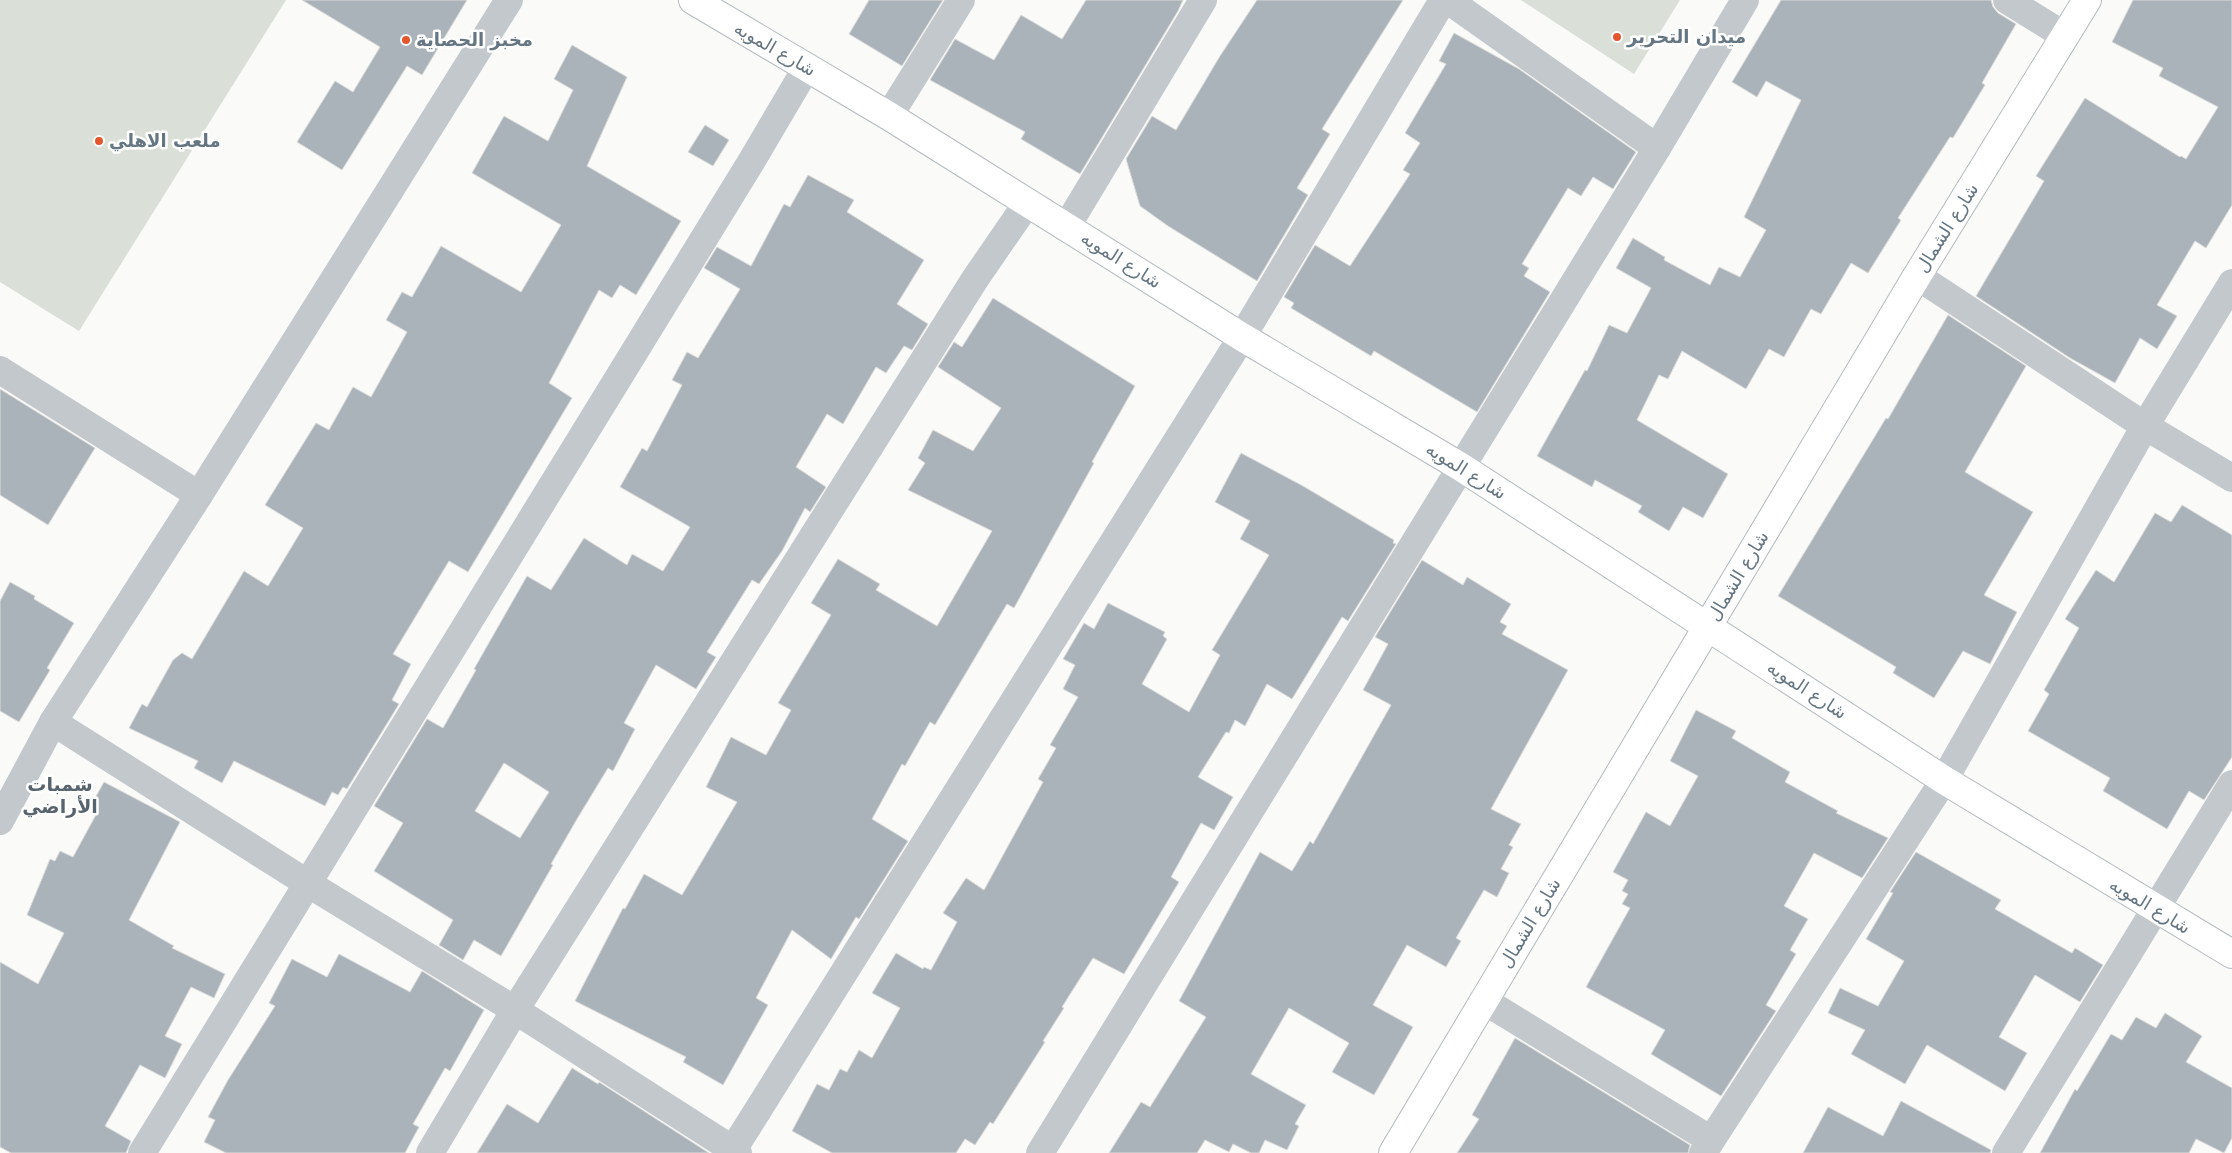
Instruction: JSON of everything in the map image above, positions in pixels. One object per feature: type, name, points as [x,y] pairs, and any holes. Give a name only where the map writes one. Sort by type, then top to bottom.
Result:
[{"type":"street","points":[[0,821],[53,722],[199,495],[509,0]]},
{"type":"street","points":[[889,116],[961,0]]},
{"type":"street","points":[[1067,226],[1203,0]]},
{"type":"street","points":[[53,722],[515,1010],[734,1152],[1242,337],[1443,0]]},
{"type":"street","points":[[1448,0],[1657,148]]},
{"type":"street","points":[[1040,1153],[1657,148],[1745,0]]},
{"type":"street","points":[[2007,0],[2065,36]]},
{"type":"street","name":"شارع الشمال","points":[[1393,1153],[1918,276],[2086,0]]},
{"type":"street","name":"شارع المويه","points":[[710,4],[807,67],[1067,226],[1242,337],[1461,467],[1944,780],[2232,954]]},
{"type":"street","points":[[142,1153],[807,67]]},
{"type":"street","points":[[430,1153],[515,1010],[975,279],[1028,202]]},
{"type":"street","points":[[1918,276],[2145,426],[2232,478]]},
{"type":"street","points":[[1483,1000],[1707,1146],[1944,780],[2145,426],[2232,283]]},
{"type":"street","points":[[0,370],[199,495]]},
{"type":"street","points":[[2006,1153],[2232,784]]},
{"type":"shaded area","name":"ملعب الاهلي","points":[[0,0],[286,0],[79,331],[0,282]]},
{"type":"shaded area","name":"ميدان التحرير","points":[[1521,0],[1680,0],[1634,74]]},
{"type":"building","points":[[302,0],[467,0],[422,75],[407,66],[342,170],[297,142],[335,81],[353,92],[380,47]]},
{"type":"building","points":[[869,0],[943,0],[902,66],[849,34]]},
{"type":"building","points":[[1086,0],[1183,0],[1080,174],[1021,139],[1025,132],[930,80],[955,39],[994,60],[1021,15],[1062,39]]},
{"type":"building","points":[[1257,0],[1403,0],[1322,129],[1330,134],[1297,188],[1308,195],[1257,281],[1168,226],[1140,206],[1126,159],[1152,116],[1176,130],[1220,56]]},
{"type":"building","points":[[1781,0],[1991,0],[1993,7],[1998,13],[2016,24],[1982,83],[1985,85],[1953,138],[1950,137],[1898,218],[1901,220],[1868,273],[1851,263],[1821,314],[1811,309],[1784,357],[1769,349],[1746,389],[1682,351],[1668,379],[1659,375],[1637,420],[1728,474],[1703,518],[1683,507],[1669,531],[1638,512],[1642,506],[1595,480],[1592,487],[1537,456],[1585,370],[1587,371],[1609,325],[1627,333],[1651,288],[1616,268],[1633,238],[1665,257],[1664,260],[1710,285],[1719,267],[1740,277],[1766,230],[1744,217],[1801,100],[1766,81],[1757,97],[1732,82]]},
{"type":"building","points":[[2133,0],[2232,0],[2232,205],[2206,248],[2195,241],[2157,305],[2177,316],[2157,349],[2140,338],[2115,383],[2070,358],[1976,296],[2044,181],[2036,176],[2085,98],[2186,159],[2218,107],[2159,76],[2163,68],[2112,42]]},
{"type":"building","points":[[1454,33],[1519,69],[1636,152],[1613,189],[1593,177],[1581,196],[1568,188],[1522,264],[1529,268],[1524,276],[1550,292],[1477,412],[1374,351],[1371,356],[1291,308],[1294,303],[1284,297],[1315,245],[1350,266],[1410,174],[1403,170],[1420,143],[1405,133],[1446,64],[1439,61]]},
{"type":"building","points":[[572,45],[627,77],[587,166],[681,221],[636,295],[620,285],[612,298],[599,290],[549,383],[572,398],[468,572],[449,561],[393,654],[411,664],[392,700],[399,704],[347,789],[343,787],[338,795],[332,792],[325,806],[234,761],[222,783],[194,768],[198,761],[129,728],[142,704],[147,707],[173,660],[182,653],[192,659],[244,571],[268,586],[303,528],[265,505],[316,423],[329,430],[353,387],[371,397],[407,332],[386,320],[402,292],[412,297],[441,246],[521,292],[561,225],[472,173],[504,116],[548,141],[573,90],[554,79]]},
{"type":"building","points":[[705,125],[729,140],[713,166],[688,152]]},
{"type":"building","points":[[808,175],[854,200],[847,212],[924,260],[897,304],[928,324],[912,350],[904,346],[886,373],[876,367],[843,424],[827,414],[796,467],[826,487],[810,512],[805,508],[782,551],[759,584],[752,580],[707,652],[716,657],[696,689],[656,665],[624,723],[635,729],[613,771],[608,768],[577,819],[501,956],[474,940],[463,960],[439,945],[453,920],[374,871],[403,823],[374,806],[427,719],[443,728],[527,576],[551,590],[584,538],[627,565],[632,554],[663,571],[690,527],[620,487],[642,448],[647,451],[682,385],[672,380],[687,352],[698,358],[740,289],[704,268],[717,247],[751,266],[784,204],[790,207]],"holes":[[[504,763],[549,792],[520,838],[475,811]]]},
{"type":"building","points":[[993,298],[1135,386],[1014,608],[1007,604],[935,725],[930,722],[905,766],[902,764],[872,819],[908,841],[859,919],[856,917],[831,959],[792,930],[756,998],[768,1005],[723,1085],[683,1062],[686,1057],[575,1001],[623,908],[625,909],[644,874],[682,895],[737,802],[706,787],[731,737],[766,755],[791,710],[778,703],[831,615],[811,603],[838,559],[880,584],[876,590],[937,626],[992,531],[908,490],[925,463],[918,458],[933,430],[973,451],[1001,408],[938,367],[954,342],[962,347]]},
{"type":"building","points":[[1948,315],[2026,366],[1965,472],[2033,512],[1984,595],[2017,612],[1990,664],[1963,651],[1934,698],[1893,673],[1896,667],[1778,596],[1886,418],[1888,419]]},
{"type":"building","points":[[0,389],[95,448],[48,525],[0,495]]},
{"type":"building","points":[[1241,453],[1303,486],[1394,540],[1393,543],[1396,544],[1348,621],[1342,617],[1292,699],[1267,684],[1245,726],[1235,720],[1229,733],[1226,732],[1198,777],[1233,797],[1214,830],[1201,823],[1171,877],[1179,882],[1124,974],[1093,958],[1062,1007],[1064,1008],[1043,1041],[1045,1042],[993,1124],[990,1122],[975,1145],[965,1139],[956,1153],[832,1153],[792,1131],[817,1084],[829,1090],[840,1069],[847,1072],[859,1050],[872,1058],[900,1008],[872,993],[896,953],[923,969],[924,967],[931,970],[957,922],[943,913],[966,878],[984,890],[1043,782],[1038,779],[1056,748],[1050,745],[1078,697],[1063,689],[1075,665],[1063,659],[1084,623],[1094,629],[1108,603],[1165,632],[1163,636],[1167,639],[1142,684],[1189,712],[1220,655],[1212,650],[1269,555],[1240,539],[1250,521],[1215,502]]},
{"type":"building","points":[[2182,505],[2232,535],[2232,757],[2204,800],[2189,791],[2167,829],[2103,791],[2110,778],[2028,731],[2049,694],[2044,690],[2079,628],[2065,619],[2096,570],[2114,582],[2155,513],[2171,522]]},
{"type":"building","points":[[1422,560],[1463,585],[1467,577],[1511,604],[1500,622],[1507,626],[1502,634],[1568,670],[1491,809],[1521,824],[1509,845],[1513,847],[1501,869],[1509,873],[1497,897],[1484,890],[1456,938],[1461,941],[1446,967],[1407,945],[1373,1005],[1413,1027],[1374,1095],[1332,1072],[1349,1043],[1289,1008],[1251,1074],[1306,1105],[1295,1124],[1299,1126],[1287,1150],[1265,1140],[1259,1153],[1251,1153],[1233,1144],[1229,1152],[1205,1140],[1197,1153],[1109,1153],[1141,1102],[1150,1107],[1206,1017],[1179,1001],[1260,852],[1292,871],[1310,841],[1313,844],[1391,705],[1363,690],[1388,644],[1375,637]]},
{"type":"building","points":[[10,582],[35,596],[34,599],[74,623],[47,668],[50,670],[19,722],[0,711],[0,601]]},
{"type":"building","points":[[1696,710],[1736,731],[1732,738],[1790,772],[1785,782],[1838,811],[1836,813],[1888,838],[1862,878],[1814,853],[1784,906],[1808,919],[1790,950],[1796,954],[1766,1005],[1776,1011],[1721,1096],[1651,1054],[1665,1030],[1586,987],[1630,908],[1622,904],[1628,894],[1622,891],[1628,880],[1613,872],[1646,812],[1670,826],[1698,776],[1670,761]]},
{"type":"building","points":[[104,782],[180,822],[129,920],[174,946],[172,948],[225,974],[214,998],[191,987],[165,1036],[182,1044],[165,1078],[140,1065],[105,1126],[131,1141],[126,1153],[11,1153],[0,1147],[0,962],[38,984],[64,933],[27,915],[50,859],[55,861],[60,851],[73,857],[98,811],[90,807]]},
{"type":"building","points":[[1916,852],[2001,900],[1995,909],[2072,953],[2075,948],[2103,965],[2080,1002],[2035,975],[1999,1037],[2027,1053],[2005,1091],[1927,1045],[1905,1084],[1851,1054],[1865,1030],[1828,1013],[1840,988],[1878,1006],[1904,961],[1866,939],[1893,893],[1890,892]]},
{"type":"building","points":[[339,954],[410,992],[422,971],[484,1010],[450,1071],[445,1068],[413,1124],[419,1127],[405,1153],[226,1153],[204,1142],[215,1120],[208,1117],[228,1080],[275,1006],[269,1003],[292,959],[327,977]]},
{"type":"building","points":[[2165,1013],[2202,1036],[2186,1062],[2232,1088],[2232,1138],[2224,1153],[2196,1139],[2189,1153],[2040,1153],[2075,1089],[2077,1091],[2111,1034],[2122,1040],[2136,1017],[2156,1028]]},
{"type":"building","points":[[1515,1038],[1690,1145],[1688,1153],[1457,1153],[1479,1119],[1472,1115]]},
{"type":"building","points":[[572,1068],[598,1084],[599,1082],[709,1153],[477,1153],[507,1104],[538,1123]]},
{"type":"building","points":[[1901,1101],[1991,1150],[1990,1153],[1803,1153],[1828,1107],[1883,1136]]},
{"type":"place","name":"ميدان التحرير","points":[[1617,37]]},
{"type":"place","name":"مخبز الحصاية","points":[[406,40]]},
{"type":"place","name":"ملعب الاهلي","points":[[99,141]]},
{"type":"district","name":"شمبات الأراضي","points":[[60,795]]}]
